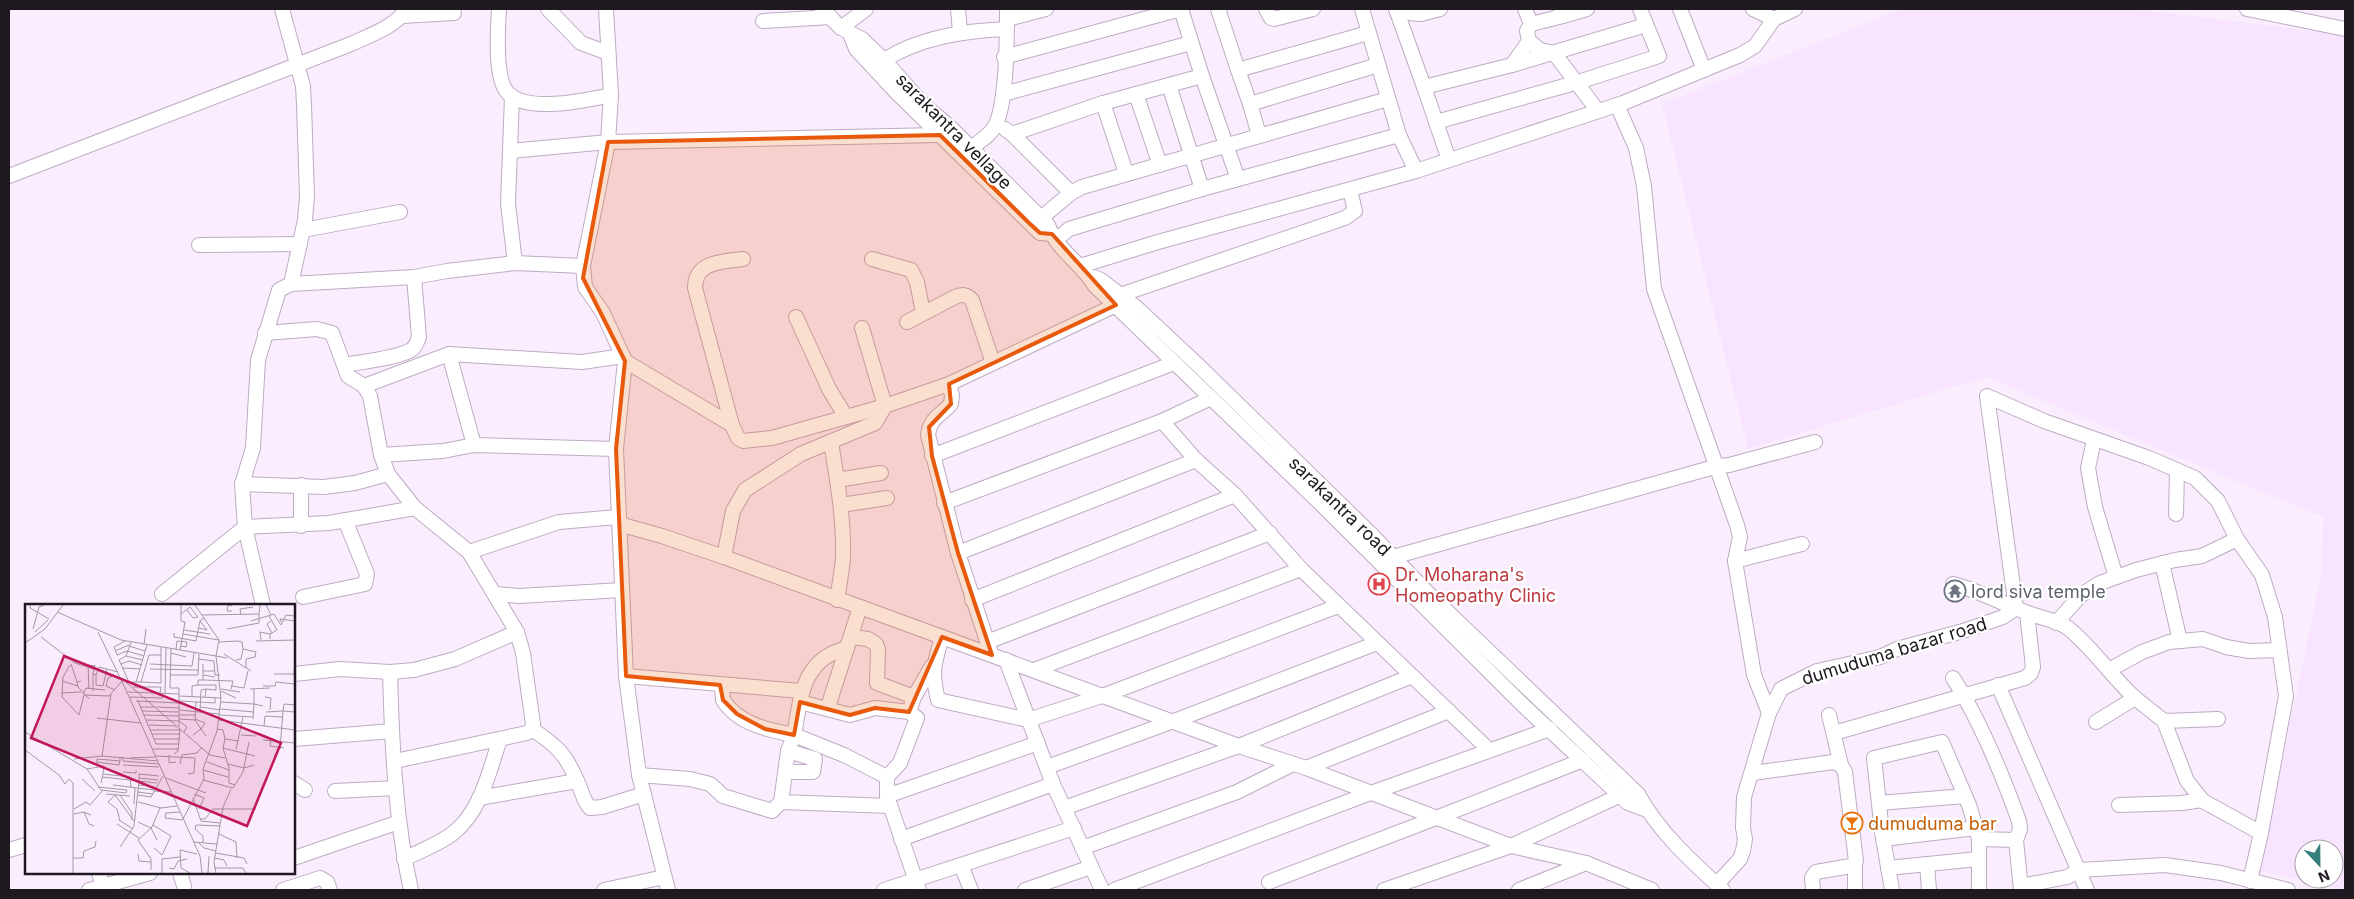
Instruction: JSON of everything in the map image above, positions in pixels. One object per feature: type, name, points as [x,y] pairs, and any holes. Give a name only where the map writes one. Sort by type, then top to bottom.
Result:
[{"type":"street","points":[[282,9],[303,86],[307,196],[302,237],[291,284]]},
{"type":"street","points":[[499,9],[497,33],[501,80],[507,92],[512,96],[531,103],[548,104],[611,96]]},
{"type":"street","points":[[548,9],[581,43],[608,53]]},
{"type":"street","points":[[604,890],[666,884],[639,774],[626,676],[616,449],[624,358],[603,313],[585,287],[583,266],[608,142],[611,96],[606,9]]},
{"type":"street","points":[[846,31],[866,9]]},
{"type":"street","points":[[958,9],[960,32]]},
{"type":"street","points":[[884,60],[924,42],[1046,9]]},
{"type":"street","points":[[1004,57],[1181,9],[1238,179]]},
{"type":"street","points":[[1218,9],[1259,136]]},
{"type":"street","points":[[1266,9],[1271,18],[1279,19],[1313,9]]},
{"type":"street","points":[[1362,9],[1399,135],[1416,171]]},
{"type":"street","points":[[1440,9],[1421,14],[1396,10],[1449,160]]},
{"type":"street","points":[[1525,9],[1531,24]]},
{"type":"street","points":[[1587,9],[1562,12],[1531,24],[1527,31],[1530,41],[1540,50],[1554,52],[1575,83],[1598,111]]},
{"type":"street","points":[[1436,122],[1575,83],[1659,56],[1640,9]]},
{"type":"street","points":[[1680,9],[1704,70]]},
{"type":"street","points":[[1753,9],[1774,19]]},
{"type":"street","points":[[1084,271],[1158,242],[1416,171],[1617,105],[1704,70],[1755,46],[1774,19],[1795,9]]},
{"type":"street","points":[[2247,9],[2345,29]]},
{"type":"street","points":[[9,176],[351,44],[404,13],[454,13]]},
{"type":"street","points":[[763,21],[826,13]]},
{"type":"street","name":"sarakantra vellage","points":[[826,13],[846,31],[862,39],[884,60],[924,104],[971,148],[1035,221]]},
{"type":"street","points":[[971,148],[988,135],[996,124],[1002,94],[1006,19]]},
{"type":"street","points":[[1424,87],[1512,65],[1646,25]]},
{"type":"street","name":"sarakantra vellage","points":[[846,31],[856,49],[940,135],[1035,221]]},
{"type":"street","points":[[1238,70],[1368,33]]},
{"type":"street","points":[[1512,65],[1530,41]]},
{"type":"street","points":[[1002,94],[1191,43]]},
{"type":"street","points":[[1250,104],[1378,65]]},
{"type":"street","points":[[1012,134],[1103,103],[1202,76]]},
{"type":"street","points":[[1169,85],[1202,189]]},
{"type":"street","points":[[1136,94],[1160,165]]},
{"type":"street","points":[[512,96],[508,204],[515,263]]},
{"type":"street","points":[[1035,221],[1071,193],[1126,173],[1192,157],[1388,99]]},
{"type":"street","points":[[1103,103],[1126,173]]},
{"type":"street","points":[[1617,105],[1636,148],[1644,186],[1654,289],[1718,466],[1740,537],[1735,560],[1754,674],[1769,713]]},
{"type":"street","points":[[996,124],[1012,134],[1071,193]]},
{"type":"street","points":[[510,151],[608,142],[940,135]]},
{"type":"street","points":[[1054,237],[1070,229],[1202,189],[1399,135]]},
{"type":"street","points":[[743,259],[708,265],[702,268],[695,278],[696,299],[732,425],[738,438],[743,441],[755,442],[885,406],[949,384],[1118,300],[1345,218],[1355,211],[1350,190]]},
{"type":"street","points":[[199,245],[302,237],[400,212]]},
{"type":"street","name":"sarakantra road","points":[[1035,221],[1040,232],[1054,237],[1095,286],[1118,300],[1198,365],[1602,762],[1638,794],[1646,810],[1679,847],[1720,887]]},
{"type":"street","points":[[872,259],[911,270],[917,282],[923,314]]},
{"type":"street","points":[[263,604],[245,527],[242,484],[253,448],[258,360],[275,296],[279,290],[291,284],[414,277],[515,263],[583,266]]},
{"type":"street","points":[[344,365],[402,354],[412,350],[416,345],[419,337],[414,277]]},
{"type":"street","points":[[907,322],[962,294],[968,296],[972,300],[993,363]]},
{"type":"street","name":"sarakantra road","points":[[1118,300],[1174,363],[1550,729],[1628,803],[1646,810]]},
{"type":"street","points":[[796,317],[829,390],[846,417]]},
{"type":"street","points":[[724,557],[733,511],[745,490],[801,454],[863,430],[875,423],[885,406],[862,328]]},
{"type":"street","points":[[265,333],[317,329],[332,333],[351,380],[364,386],[370,396],[380,455],[388,474],[415,508],[469,552],[496,594],[517,632],[526,669],[532,729],[527,733],[395,761]]},
{"type":"street","points":[[364,386],[449,354],[582,362],[624,358],[732,425]]},
{"type":"street","points":[[449,354],[474,445]]},
{"type":"street","points":[[932,456],[1174,363]]},
{"type":"street","points":[[949,384],[952,396],[951,404],[935,417],[929,427],[928,435],[958,553],[989,649]]},
{"type":"street","points":[[1841,731],[1964,694],[2025,678],[2031,673],[2033,667],[1987,396],[2094,440],[2149,458],[2195,478],[2218,501],[2237,539],[2262,575],[2275,617],[2286,696],[2262,833],[2250,880]]},
{"type":"street","points":[[944,503],[1162,421],[1211,398]]},
{"type":"street","points":[[1162,421],[1196,460],[1235,495],[1301,569],[1489,750]]},
{"type":"street","points":[[2094,440],[2088,468],[2095,507],[2116,577]]},
{"type":"street","points":[[831,442],[841,504],[843,560],[837,600]]},
{"type":"street","points":[[1393,557],[1718,466],[1729,465],[1815,442]]},
{"type":"street","points":[[380,455],[443,451],[474,445],[616,449]]},
{"type":"street","points":[[958,553],[1196,460]]},
{"type":"street","points":[[2176,514],[2177,470]]},
{"type":"street","points":[[837,480],[881,473]]},
{"type":"street","points":[[242,484],[324,487],[355,483],[388,474]]},
{"type":"street","points":[[301,485],[301,526]]},
{"type":"street","points":[[972,600],[1235,495]]},
{"type":"street","points":[[841,504],[887,498]]},
{"type":"street","points":[[162,594],[245,527],[301,526],[415,508]]},
{"type":"street","points":[[303,597],[365,584],[367,574],[345,520]]},
{"type":"street","points":[[469,552],[559,522],[618,520],[724,557],[942,638],[989,649],[1006,660],[1239,746],[1300,766],[1368,794],[1511,846],[1586,863],[1652,890]]},
{"type":"street","points":[[989,649],[1270,533]]},
{"type":"street","points":[[2056,623],[2080,595],[2116,577],[2162,563],[2202,556],[2237,539]]},
{"type":"street","points":[[1735,560],[1802,544]]},
{"type":"street","points":[[2162,563],[2180,641]]},
{"type":"street","points":[[1034,670],[1301,569]]},
{"type":"street","points":[[1953,584],[1974,589],[2067,627],[2102,660],[2116,680],[2164,721],[2187,781],[2202,800],[2262,833]]},
{"type":"street","points":[[496,594],[519,596],[622,590]]},
{"type":"street","points":[[942,638],[934,663],[932,678],[938,700],[1028,720],[1104,695],[1338,606]]},
{"type":"street","points":[[828,707],[860,608]]},
{"type":"street","name":"dumuduma bazar road","points":[[1720,887],[1740,859],[1743,851],[1746,840],[1743,828],[1744,797],[1753,773],[1769,713],[1781,689],[1817,671],[1874,658],[1897,649],[1963,631],[2022,610]]},
{"type":"street","points":[[295,674],[340,669],[390,672],[433,666],[455,659],[517,632]]},
{"type":"street","points":[[639,774],[710,784],[723,796],[772,811],[781,802],[788,752],[794,735],[800,697],[806,680],[814,669],[833,653],[850,643],[868,639],[876,644],[878,649],[876,683],[914,697]]},
{"type":"street","points":[[2109,670],[2142,652],[2169,642],[2203,639],[2226,647],[2250,651],[2279,650]]},
{"type":"street","points":[[1047,767],[1174,721],[1377,643]]},
{"type":"street","points":[[1006,660],[1053,784],[1102,890]]},
{"type":"street","points":[[909,712],[914,697],[934,663]]},
{"type":"street","points":[[390,672],[392,731],[399,822],[404,859],[411,890]]},
{"type":"street","points":[[626,676],[722,685],[800,697],[850,715],[875,708],[909,712],[917,718],[900,763],[887,777],[888,801],[917,885]]},
{"type":"street","points":[[1064,808],[1239,746],[1412,676]]},
{"type":"street","points":[[1953,678],[1964,694],[2000,769],[2019,820],[2020,829],[2016,840],[2021,888],[2067,877],[2080,870],[2166,865],[2221,873],[2288,890]]},
{"type":"street","points":[[722,685],[723,700],[737,714],[765,729],[794,735],[844,755],[887,777]]},
{"type":"street","points":[[1998,685],[2088,890]]},
{"type":"street","points":[[2096,722],[2135,698]]},
{"type":"street","points":[[1082,848],[1237,792],[1300,766],[1448,711]]},
{"type":"street","points":[[1829,715],[1840,765],[1845,772],[1855,864],[1855,890]]},
{"type":"street","points":[[2164,721],[2218,719]]},
{"type":"street","points":[[532,729],[557,746],[578,781],[586,804],[590,808],[602,808],[644,794]]},
{"type":"street","points":[[1114,890],[1368,794],[1550,729]]},
{"type":"street","points":[[295,739],[392,731]]},
{"type":"street","points":[[404,859],[437,843],[452,833],[473,811],[500,739]]},
{"type":"street","points":[[1892,890],[1883,839],[1874,758],[1942,742],[1966,796],[1977,834],[1979,890]]},
{"type":"street","points":[[781,802],[888,801],[1038,744]]},
{"type":"street","points":[[786,772],[813,772],[814,760],[788,752]]},
{"type":"street","points":[[1269,882],[1583,760]]},
{"type":"street","points":[[1753,773],[1833,762],[1840,765]]},
{"type":"street","points":[[479,798],[578,781]]},
{"type":"street","points":[[901,839],[1053,784]]},
{"type":"street","points":[[335,792],[396,788]]},
{"type":"street","points":[[1384,890],[1511,846],[1621,795]]},
{"type":"street","points":[[1879,804],[1966,796]]},
{"type":"street","points":[[2119,805],[2182,803],[2202,800]]},
{"type":"street","points":[[295,858],[399,822]]},
{"type":"street","points":[[884,890],[917,885],[961,865],[1074,828]]},
{"type":"street","points":[[1883,839],[1977,834],[2016,840]]},
{"type":"street","points":[[9,850],[25,845]]},
{"type":"street","points":[[1888,868],[1978,859]]},
{"type":"street","points":[[1519,890],[1586,863]]},
{"type":"street","points":[[1813,890],[1812,878],[1816,872],[1855,864]]},
{"type":"street","points":[[1927,864],[1929,890]]},
{"type":"street","points":[[961,865],[971,890]]},
{"type":"street","points":[[1025,890],[1091,867]]},
{"type":"street","points":[[97,883],[145,874]]},
{"type":"street","points":[[283,890],[320,878],[327,882],[330,890]]},
{"type":"highlighted area","points":[[940,135],[1040,233],[1052,234],[1116,305],[949,384],[951,404],[929,427],[932,456],[958,553],[992,655],[942,637],[909,712],[875,708],[850,715],[800,702],[794,735],[765,729],[737,714],[723,700],[720,685],[626,676],[616,449],[625,361],[583,278],[608,142]]},
{"type":"shaded area","points":[[1901,9],[2133,9],[2345,35],[2345,890],[2341,889],[2344,889],[2344,839],[2294,839],[2294,879],[2260,871],[2322,570],[2323,517],[1986,377],[1748,449],[1662,104]]},
{"type":"place","name":"Dr. Moharana's Homeopathy Clinic","points":[[1379,584]]},
{"type":"place","name":"lord siva temple","points":[[1955,591]]},
{"type":"place","name":"dumuduma bar","points":[[1852,823]]}]
